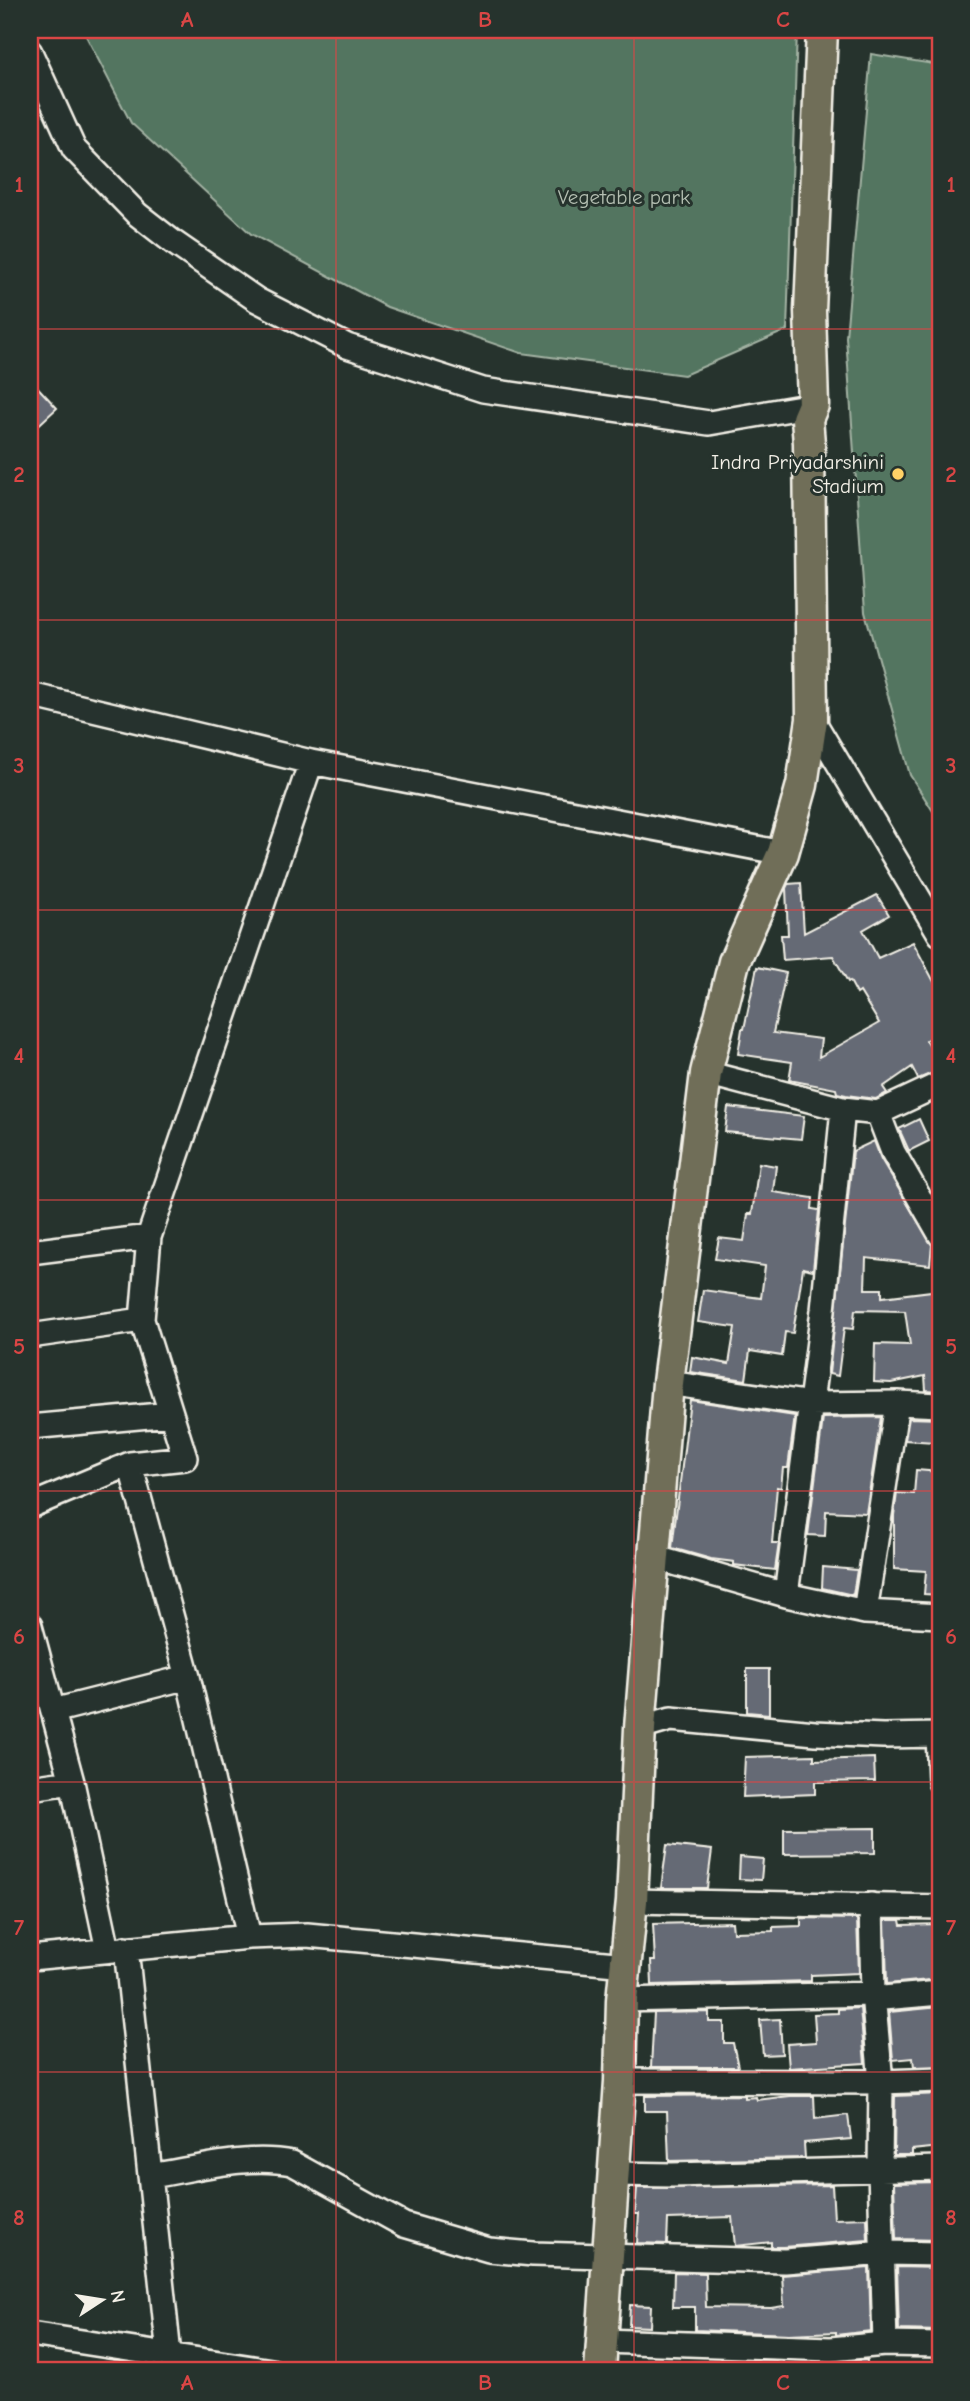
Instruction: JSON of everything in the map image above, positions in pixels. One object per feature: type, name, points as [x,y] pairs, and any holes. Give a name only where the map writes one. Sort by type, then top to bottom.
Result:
[{"type":"main road","points":[[600,2371],[620,2081],[622,2000],[632,1901],[640,1728],[653,1557],[668,1383],[706,1073],[734,962],[783,853],[802,785],[812,719],[807,419],[813,405],[810,311],[822,30]]},
{"type":"street","points":[[30,52],[74,149],[138,214],[173,242],[257,300],[347,346],[482,390],[709,423],[813,405]]},
{"type":"street","points":[[30,695],[311,762],[783,853]]},
{"type":"street","points":[[812,719],[940,934]]},
{"type":"street","points":[[30,1506],[130,1464],[185,1458],[142,1320],[149,1237],[311,762]]},
{"type":"street","points":[[706,1073],[843,1109],[878,1113],[940,1084]]},
{"type":"street","points":[[786,1595],[811,1404],[843,1109]]},
{"type":"street","points":[[878,1113],[893,1152],[940,1234]]},
{"type":"street","points":[[30,1252],[149,1237]]},
{"type":"street","points":[[30,1336],[142,1320]]},
{"type":"street","points":[[668,1383],[811,1404],[940,1405]]},
{"type":"street","points":[[866,1612],[897,1403]]},
{"type":"street","points":[[30,1427],[171,1414]]},
{"type":"street","points":[[130,1464],[188,1677],[249,1937]]},
{"type":"street","points":[[653,1557],[786,1595],[866,1612],[940,1616]]},
{"type":"street","points":[[30,1626],[117,1949],[150,2176],[169,2356]]},
{"type":"street","points":[[53,1711],[188,1677]]},
{"type":"street","points":[[640,1728],[671,1719],[816,1733],[939,1735],[940,1782]]},
{"type":"street","points":[[30,1788],[72,1782]]},
{"type":"street","points":[[632,1901],[940,1907]]},
{"type":"street","points":[[872,1905],[873,1994],[881,2082],[880,2169],[885,2344]]},
{"type":"street","points":[[30,1958],[249,1937],[307,1935],[626,1965]]},
{"type":"street","points":[[622,2000],[873,1994],[883,1998],[940,1993]]},
{"type":"street","points":[[620,2081],[940,2080]]},
{"type":"street","points":[[150,2176],[253,2160],[292,2163],[404,2225],[489,2250],[533,2254],[785,2261],[884,2253],[940,2254]]},
{"type":"street","points":[[614,2174],[940,2168]]},
{"type":"street","points":[[30,2334],[236,2369],[272,2371]]},
{"type":"street","points":[[603,2341],[831,2349],[885,2344],[940,2344]]},
{"type":"green space","name":"Vegetable park","points":[[83,30],[797,30],[787,330],[684,375],[521,353],[387,307],[251,234],[131,123]]},
{"type":"green space","name":"Indra Priyadarshini Stadium","points":[[871,54],[940,65],[940,822],[910,775],[865,612],[846,337]]},
{"type":"building","points":[[30,379],[57,408],[30,433]]},
{"type":"building","points":[[801,883],[804,933],[877,895],[889,915],[863,930],[878,958],[913,942],[940,993],[940,1031],[926,1040],[940,1064],[940,1070],[918,1079],[912,1067],[883,1087],[887,1093],[876,1099],[846,1095],[837,1093],[836,1089],[789,1080],[792,1062],[738,1054],[757,967],[786,973],[773,1033],[821,1039],[819,1057],[879,1023],[860,992],[857,994],[850,981],[848,982],[833,956],[783,960],[781,935],[788,935],[786,888],[788,884]]},
{"type":"building","points":[[728,1107],[804,1116],[801,1139],[725,1132]]},
{"type":"building","points":[[919,1119],[929,1141],[909,1151],[899,1129]]},
{"type":"building","points":[[874,1141],[881,1159],[932,1245],[930,1265],[866,1258],[865,1289],[882,1289],[882,1297],[940,1290],[940,1391],[926,1390],[925,1376],[891,1383],[874,1382],[875,1344],[910,1345],[905,1311],[855,1310],[853,1329],[844,1328],[838,1376],[829,1374],[853,1151]]},
{"type":"building","points":[[759,1163],[776,1166],[773,1192],[813,1198],[812,1209],[819,1210],[813,1270],[803,1268],[793,1333],[785,1332],[782,1356],[750,1351],[746,1380],[690,1372],[692,1357],[729,1364],[735,1327],[698,1322],[703,1290],[761,1298],[765,1266],[715,1259],[719,1238],[744,1241],[748,1214],[752,1214]]},
{"type":"building","points":[[690,1400],[795,1416],[788,1468],[783,1468],[781,1488],[777,1487],[772,1543],[779,1543],[775,1570],[734,1565],[734,1562],[711,1559],[672,1548]]},
{"type":"building","points":[[881,1417],[866,1513],[826,1511],[825,1536],[808,1535],[823,1418]]},
{"type":"building","points":[[909,1418],[940,1419],[940,1423],[936,1424],[934,1442],[905,1440]]},
{"type":"building","points":[[916,1470],[940,1472],[940,1595],[924,1594],[926,1571],[894,1569],[894,1515],[897,1493],[914,1494]]},
{"type":"building","points":[[823,1567],[857,1570],[853,1595],[822,1588]]},
{"type":"building","points":[[747,1669],[769,1669],[769,1714],[747,1712]]},
{"type":"building","points":[[814,1755],[814,1760],[874,1758],[875,1781],[815,1782],[815,1794],[743,1797],[745,1757]]},
{"type":"building","points":[[875,1828],[875,1853],[784,1854],[784,1829]]},
{"type":"building","points":[[667,1845],[712,1850],[707,1888],[661,1888]]},
{"type":"building","points":[[740,1857],[763,1859],[761,1880],[739,1879]]},
{"type":"building","points":[[801,1918],[857,1919],[859,1973],[811,1975],[811,1981],[652,1985],[651,1961],[655,1961],[653,1924],[732,1922],[733,1932],[773,1931],[773,1927],[801,1926]]},
{"type":"building","points":[[885,1920],[900,1920],[901,1925],[940,1924],[940,1979],[887,1984]]},
{"type":"building","points":[[940,2007],[940,2066],[914,2067],[913,2058],[893,2060],[889,2012]]},
{"type":"building","points":[[860,2008],[865,2063],[789,2068],[787,2044],[816,2042],[814,2014],[838,2013],[838,2009]]},
{"type":"building","points":[[709,2012],[709,2022],[724,2022],[724,2043],[733,2043],[738,2067],[651,2067],[654,2013]]},
{"type":"building","points":[[780,2019],[782,2054],[763,2055],[760,2020]]},
{"type":"building","points":[[940,2094],[940,2147],[912,2150],[912,2155],[894,2155],[895,2096]]},
{"type":"building","points":[[745,2095],[745,2098],[756,2097],[757,2100],[814,2096],[815,2119],[848,2115],[851,2139],[804,2143],[805,2158],[669,2161],[667,2111],[645,2111],[645,2096]]},
{"type":"building","points":[[940,2182],[940,2240],[896,2239],[894,2183]]},
{"type":"building","points":[[832,2185],[834,2219],[867,2218],[868,2240],[783,2247],[771,2247],[771,2242],[735,2246],[732,2217],[668,2219],[667,2244],[637,2243],[637,2188]]},
{"type":"building","points":[[897,2267],[940,2268],[940,2331],[899,2330]]},
{"type":"building","points":[[869,2268],[871,2331],[836,2335],[836,2332],[789,2334],[695,2330],[695,2307],[673,2307],[674,2272],[705,2273],[706,2307],[771,2308],[784,2306],[782,2275]]},
{"type":"building","points":[[630,2305],[651,2306],[650,2327],[629,2326]]},
{"type":"building","points":[[720,2359],[783,2361],[784,2365],[721,2368]]},
{"type":"building","points":[[867,2360],[867,2371],[838,2371],[837,2362]]},
{"type":"place","name":"Indra Priyadarshini Stadium","points":[[898,474]]}]
